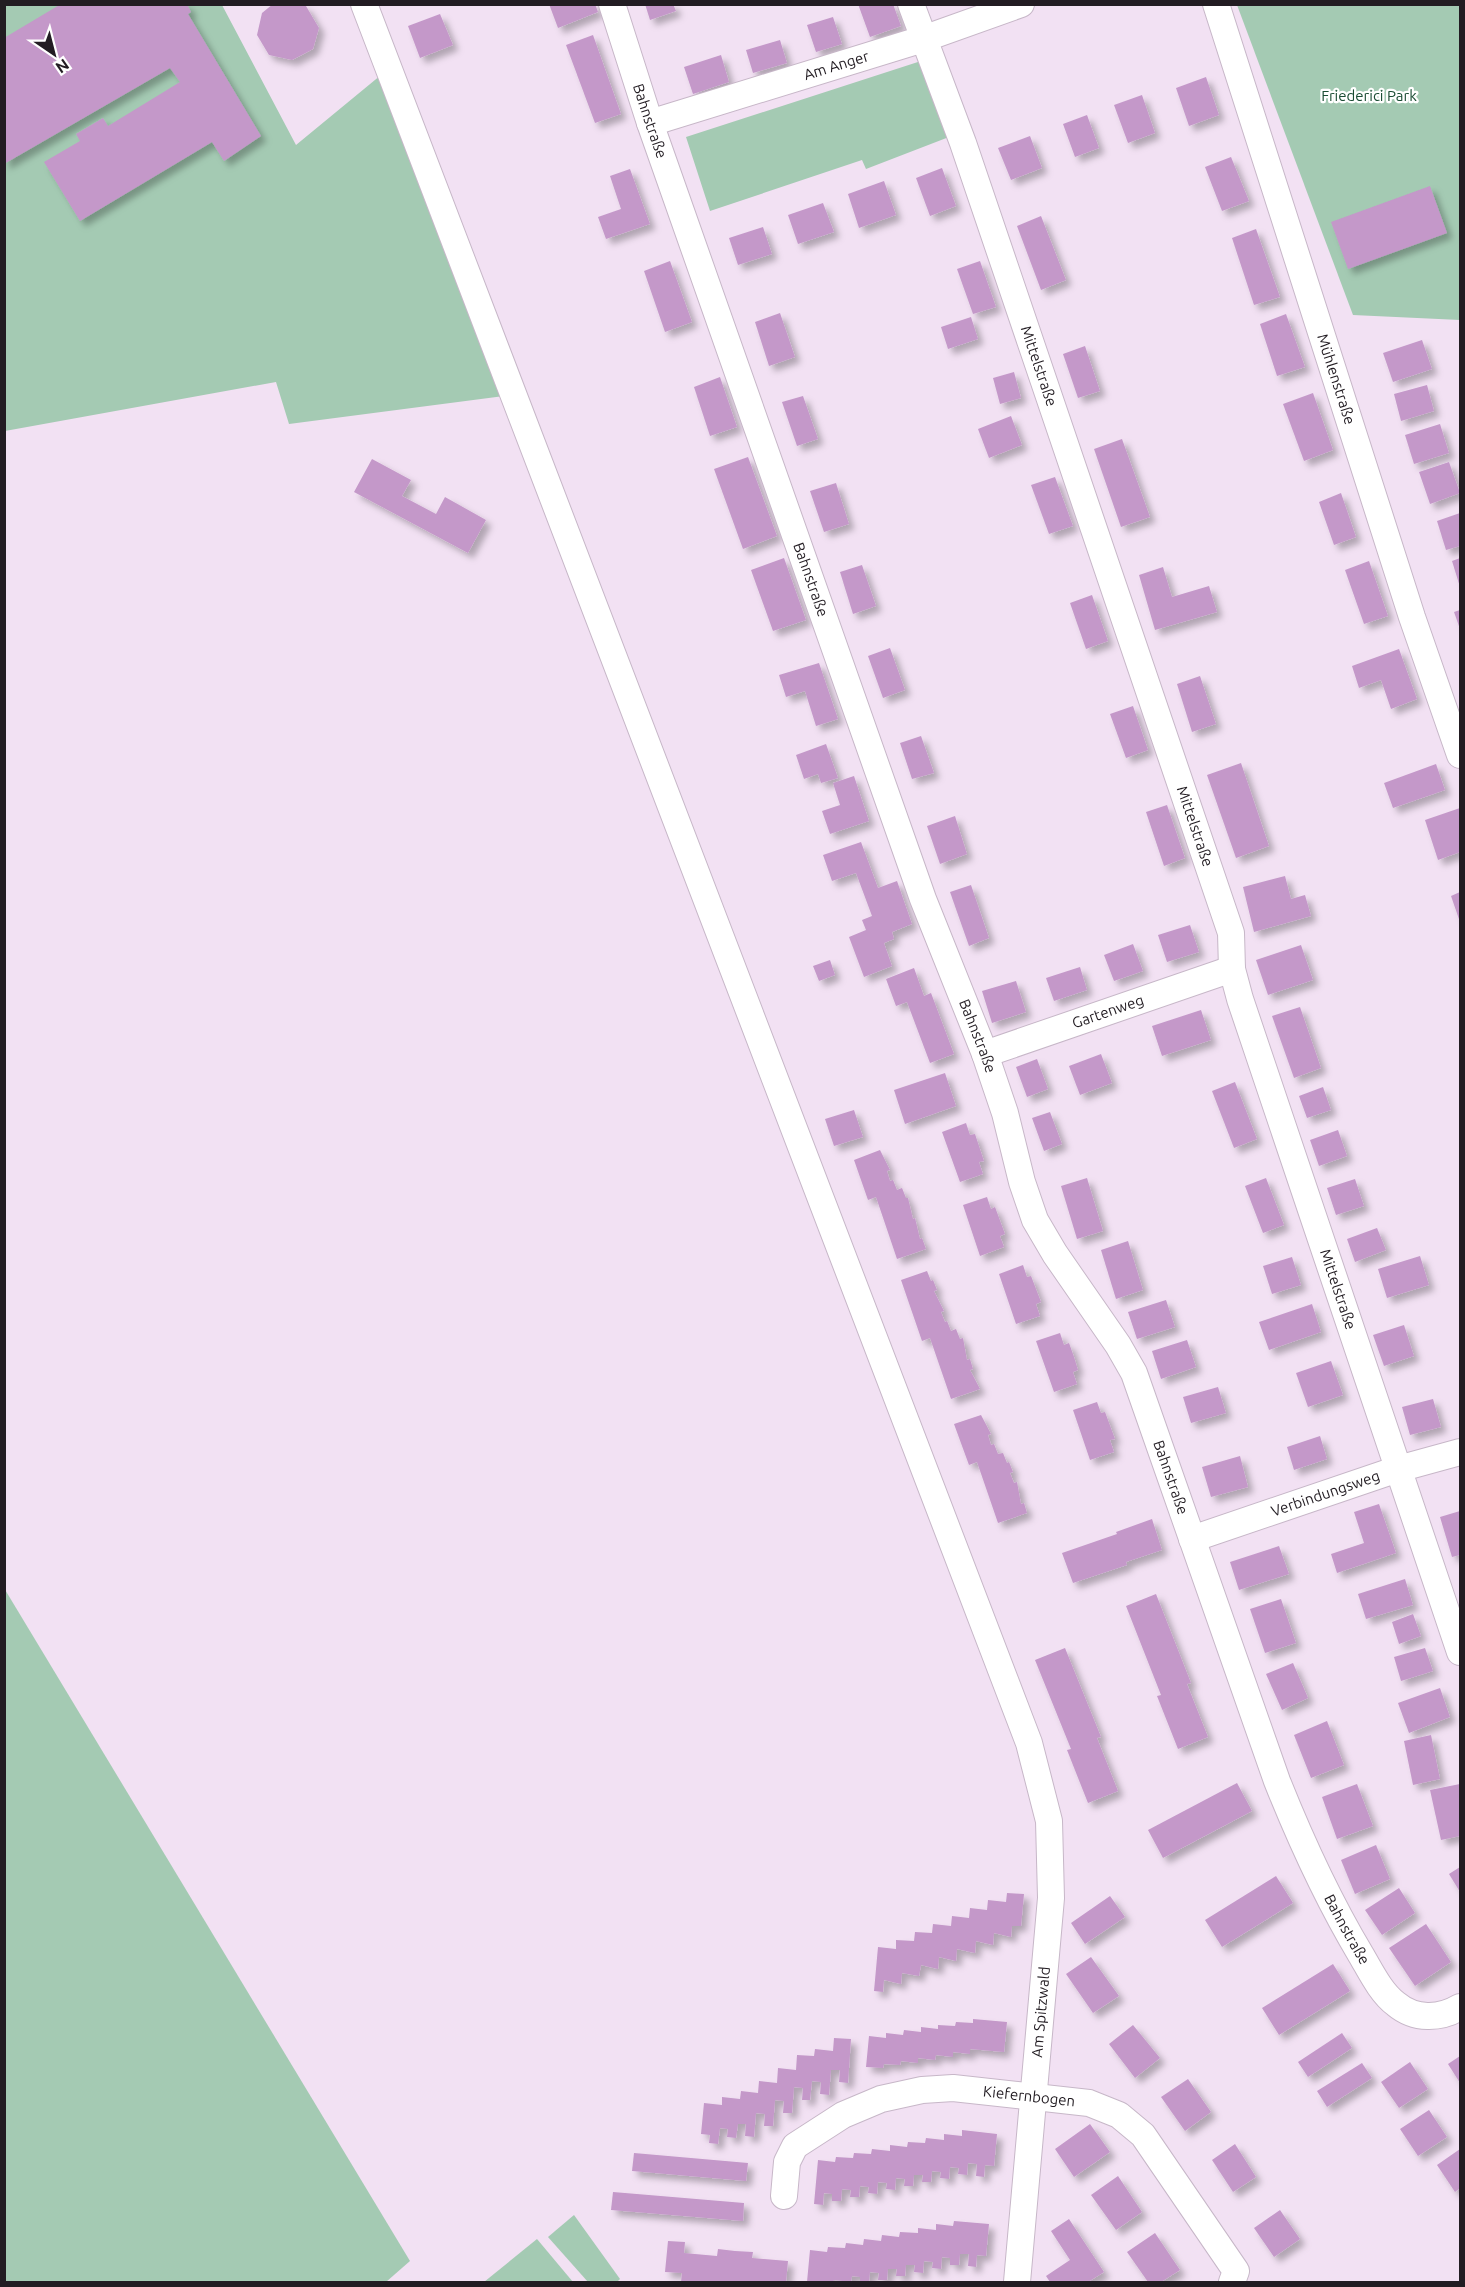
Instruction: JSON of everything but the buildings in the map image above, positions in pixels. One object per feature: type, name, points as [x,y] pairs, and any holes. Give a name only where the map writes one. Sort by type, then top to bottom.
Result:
[{"type":"street","name":"Am Spitzwald","points":[[364,4],[1029,1743],[1049,1821],[1051,1898],[1017,2283]]},
{"type":"street","name":"Bahnstraße","points":[[612,4],[650,123],[919,888],[985,1054],[1005,1113],[1022,1182],[1035,1220],[1054,1254],[1118,1345],[1134,1373],[1277,1781],[1317,1874],[1348,1934],[1387,1996],[1401,2008],[1425,2016],[1444,2014],[1461,2007]]},
{"type":"street","name":"Mittelstraße","points":[[911,4],[963,144],[1232,933],[1232,969],[1240,999],[1461,1652]]},
{"type":"street","name":"Am Anger","points":[[650,123],[923,39],[1022,4]]},
{"type":"street","name":"Mühlenstraße","points":[[1216,4],[1412,617],[1461,755]]},
{"type":"street","name":"Gartenweg","points":[[985,1054],[1232,969]]},
{"type":"street","name":"Verbindungsweg","points":[[1192,1539],[1398,1469],[1461,1452]]},
{"type":"street","name":"Kiefernbogen","points":[[784,2196],[787,2162],[795,2146],[834,2120],[862,2106],[902,2093],[943,2088],[1033,2096],[1099,2106],[1119,2115],[1136,2127],[1149,2144],[1236,2271],[1232,2283]]},
{"type":"green space","points":[[5,5],[222,5],[296,145],[381,75],[504,396],[289,424],[276,382],[5,431]]},
{"type":"green space","name":"Friederici Park","points":[[1237,5],[1460,5],[1460,320],[1353,315]]},
{"type":"green space","points":[[921,61],[949,137],[866,169],[862,160],[710,211],[686,137]]},
{"type":"green space","points":[[4,1588],[410,2261],[386,2282],[5,2282]]},
{"type":"green space","points":[[574,2215],[620,2279],[617,2282],[588,2282],[548,2237]]},
{"type":"green space","points":[[537,2239],[573,2282],[484,2282]]}]
